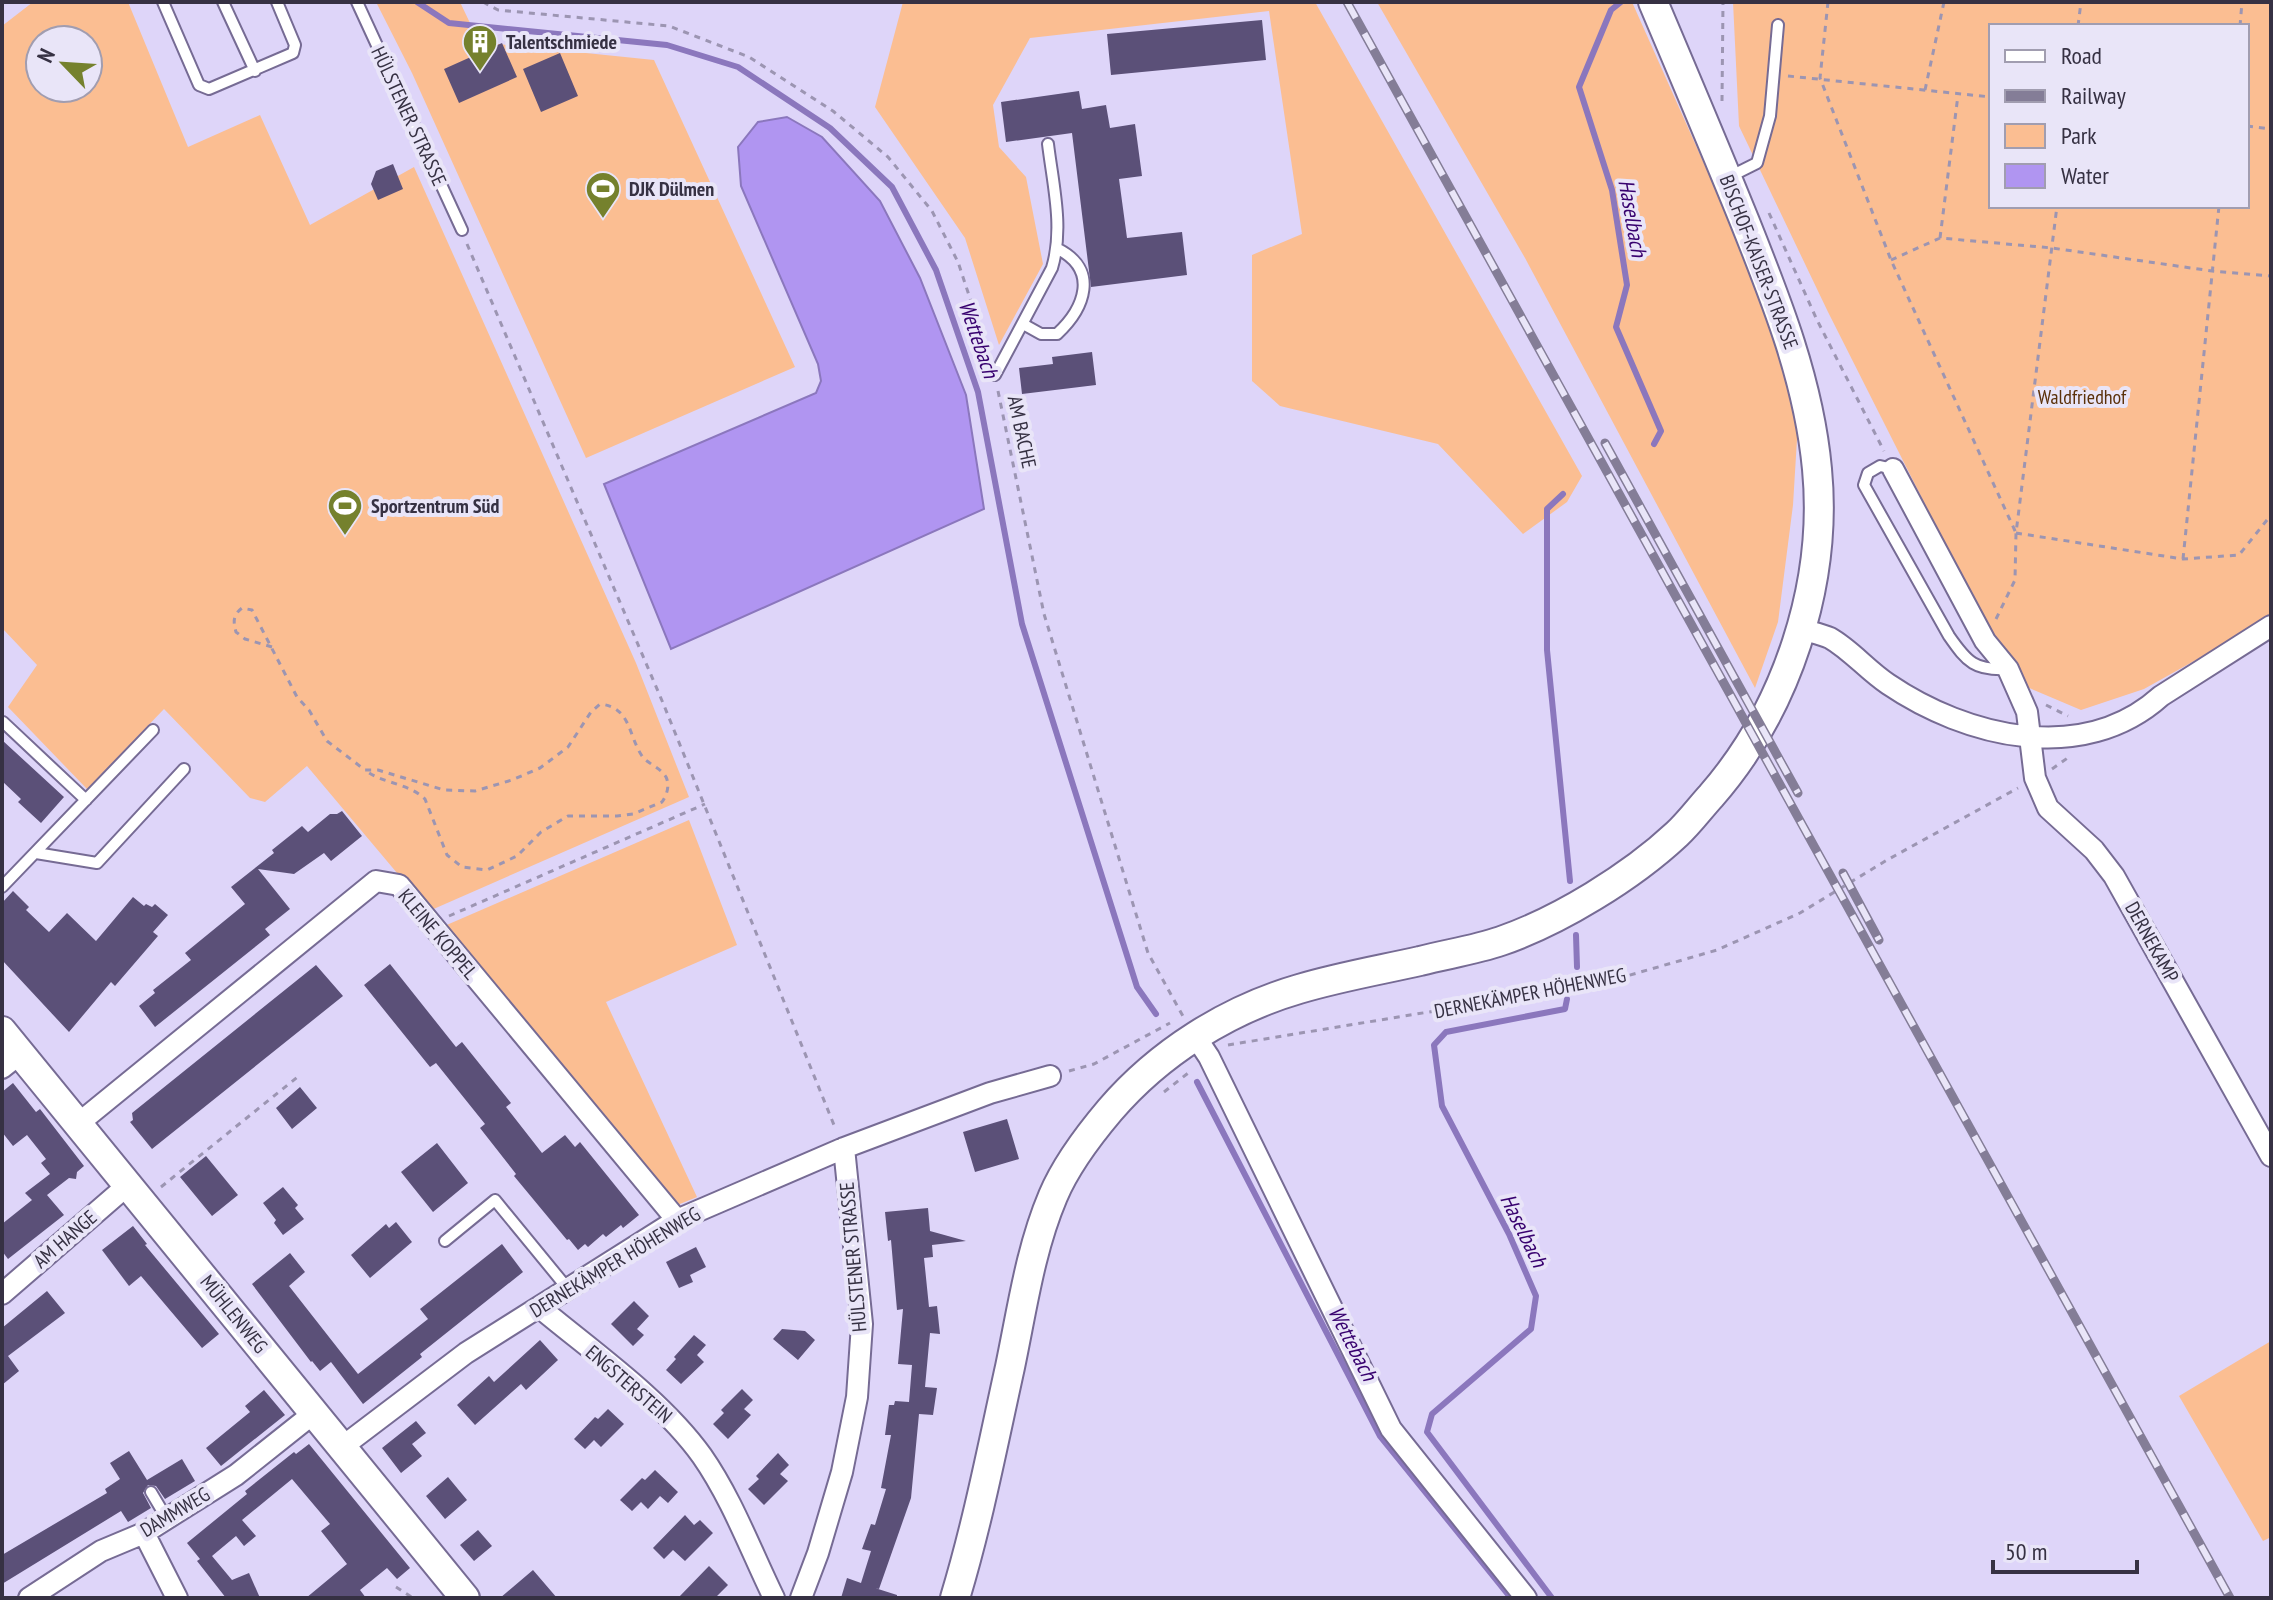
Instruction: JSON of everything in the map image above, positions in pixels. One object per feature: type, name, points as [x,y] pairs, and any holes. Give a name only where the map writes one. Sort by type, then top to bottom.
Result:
[{"type":"street","name":"BISCHOF-KAISER-STRASSE","points":[[955,1598],[972,1542],[1036,1243],[1054,1192],[1083,1144],[1113,1106],[1150,1071],[1196,1036],[1251,1007],[1297,989],[1499,942],[1560,916],[1618,879],[1677,834],[1742,756],[1790,664],[1810,588],[1817,527],[1817,470],[1800,376],[1783,316],[1653,2]]},
{"type":"street","points":[[1893,469],[1985,641],[2008,669],[2027,712],[2029,738]]},
{"type":"street","points":[[1801,629],[1828,637],[1887,683],[1962,724],[2029,738],[2070,736],[2106,727],[2145,710],[2161,696],[2271,626]]},
{"type":"street","name":"DERNEKAMP","points":[[2029,738],[2035,778],[2048,808],[2094,850],[2114,876],[2271,1156]]},
{"type":"street","name":"KLEINE KOPPEL","points":[[79,1123],[376,881],[399,885],[677,1220]]},
{"type":"street","name":"MÜHLENWEG","points":[[2,1031],[12,1061],[79,1123],[465,1598]]},
{"type":"street","points":[[1196,1036],[1391,1429],[1526,1598]]},
{"type":"street","name":"DERNEKÄMPER HÖHENWEG","points":[[342,1447],[466,1353],[677,1220],[844,1148],[990,1093],[1050,1076]]},
{"type":"street","name":"HÜLSTENER STRASSE","points":[[801,1598],[842,1472],[857,1397],[862,1324],[844,1148]]},
{"type":"street","name":"AM HANGE","points":[[2,1294],[136,1193]]},
{"type":"street","name":"ENGSTERSTEIN","points":[[539,1307],[670,1418],[703,1457],[774,1598]]},
{"type":"street","name":"DAMMWEG","points":[[29,1598],[101,1551],[144,1533],[236,1475],[314,1413]]},
{"type":"street","points":[[144,1533],[177,1598]]},
{"type":"lane","points":[[163,2],[199,85],[215,89],[293,53],[295,45],[277,2]]},
{"type":"lane","points":[[223,2],[255,71]]},
{"type":"lane","name":"HÜLSTENER STRASSE","points":[[357,2],[462,230]]},
{"type":"lane","points":[[1727,178],[1757,163],[1770,116],[1778,25]]},
{"type":"lane","points":[[995,375],[1052,268],[1058,249],[1048,144]]},
{"type":"lane","points":[[1023,324],[1041,334],[1057,334],[1079,307],[1084,291],[1082,276],[1075,261],[1058,249]]},
{"type":"lane","points":[[1893,469],[1880,466],[1868,473],[1864,485],[1949,636],[1964,658],[1980,667],[2008,669]]},
{"type":"lane","points":[[3,722],[86,800]]},
{"type":"lane","points":[[2,887],[153,730]]},
{"type":"lane","points":[[36,853],[97,863],[184,769]]},
{"type":"lane","points":[[445,1241],[495,1200],[568,1289]]},
{"type":"lane","points":[[151,1492],[167,1519]]},
{"type":"path","name":"AM BACHE","points":[[483,2],[498,10],[669,26],[749,57],[833,111],[888,157],[932,211],[958,262],[995,375],[1044,614],[1148,953],[1196,1036]]},
{"type":"path","points":[[1716,92],[1722,105],[1723,2]]},
{"type":"path","points":[[1828,2],[1820,78],[1891,260],[2016,533]]},
{"type":"path","points":[[1925,90],[1944,2]]},
{"type":"path","points":[[2078,24],[2081,2]]},
{"type":"path","points":[[2240,24],[2242,2]]},
{"type":"path","points":[[1774,74],[1989,97]]},
{"type":"path","points":[[1940,238],[1958,94]]},
{"type":"path","points":[[2249,126],[2271,129]]},
{"type":"path","points":[[1767,208],[1823,334],[1893,469]]},
{"type":"path","points":[[1985,641],[2015,580],[2016,533],[2057,208]]},
{"type":"path","points":[[2183,559],[2219,208]]},
{"type":"path","points":[[462,230],[705,804],[844,1148]]},
{"type":"path","points":[[1891,260],[1940,238],[2052,248],[2212,271],[2271,276]]},
{"type":"path","points":[[2016,533],[2183,559],[2239,555],[2271,515]]},
{"type":"path","points":[[272,647],[245,639],[236,632],[233,621],[236,613],[242,608],[252,610],[272,647],[297,697],[309,710],[327,741],[365,770],[373,776],[419,792],[425,799],[447,855],[462,867],[487,870],[517,856],[541,832],[568,816],[633,814],[662,802],[668,785],[665,776],[643,757],[623,715],[612,706],[600,704],[591,712],[568,747],[540,768],[475,791],[444,790],[378,770],[365,770]]},
{"type":"path","points":[[2020,697],[2056,708],[2070,717],[2070,736]]},
{"type":"path","name":"DERNEKÄMPER HÖHENWEG","points":[[1153,1100],[1196,1036],[1228,1045],[1599,984],[1717,950],[1800,913],[1887,860],[2062,764],[2071,755],[2070,736]]},
{"type":"path","points":[[430,924],[705,804]]},
{"type":"path","points":[[136,1193],[300,1075]]},
{"type":"path","points":[[396,1587],[413,1598]]},
{"type":"green space","name":"Sportzentrum Süd","points":[[33,2],[128,2],[188,147],[260,115],[310,225],[414,167],[636,663],[689,797],[429,911],[307,766],[265,802],[250,798],[164,709],[87,789],[8,707],[37,665],[2,628],[2,26]]},
{"type":"green space","name":"DJK Dülmen","points":[[376,2],[460,2],[479,42],[654,60],[795,367],[586,458],[412,73]]},
{"type":"green space","points":[[903,2],[1315,2],[1582,476],[1567,502],[1523,534],[1438,444],[1280,406],[1252,381],[1252,255],[1302,234],[1269,11],[1030,38],[993,105],[999,147],[1026,177],[1043,264],[999,345],[965,238],[875,107]]},
{"type":"green space","points":[[1377,2],[1632,2],[1763,296],[1787,370],[1798,423],[1793,505],[1778,622],[1755,688],[1525,258]]},
{"type":"green space","name":"Waldfriedhof","points":[[1733,2],[2271,2],[2271,618],[2144,689],[2081,710],[2027,687],[1987,627],[1828,312],[1739,126]]},
{"type":"green space","points":[[689,820],[737,945],[606,1002],[697,1197],[675,1206],[442,927]]},
{"type":"green space","points":[[2271,1341],[2271,1537],[2263,1541],[2179,1396]]},
{"type":"water","points":[[787,117],[822,137],[880,201],[920,278],[966,395],[984,509],[671,649],[604,484],[816,393],[821,381],[818,364],[741,186],[738,147],[758,122]]},
{"type":"building","points":[[1262,20],[1266,60],[1111,75],[1107,34]]},
{"type":"building","name":"Talentschmiede","points":[[502,43],[517,77],[459,103],[444,69]]},
{"type":"building","points":[[560,53],[578,96],[541,112],[523,69]]},
{"type":"building","points":[[1079,91],[1082,109],[1106,105],[1110,128],[1135,124],[1142,176],[1119,179],[1127,238],[1182,232],[1187,275],[1091,287],[1072,133],[1006,142],[1001,102]]},
{"type":"building","points":[[393,164],[403,189],[378,200],[371,184],[376,171]]},
{"type":"building","points":[[1092,352],[1096,385],[1022,394],[1019,368],[1053,364],[1052,357]]},
{"type":"building","points":[[2,740],[64,797],[41,823],[18,802],[21,799],[2,781]]},
{"type":"building","points":[[342,811],[362,836],[331,861],[324,853],[294,874],[258,869],[290,909],[265,929],[270,935],[155,1027],[139,1006],[155,993],[153,990],[191,960],[185,953],[245,904],[231,887],[302,826],[308,832],[330,814]]},
{"type":"building","points":[[13,891],[29,907],[26,910],[49,932],[67,913],[96,941],[133,897],[144,906],[152,907],[155,904],[168,915],[153,932],[158,936],[115,986],[111,982],[69,1032],[2,960],[2,903]]},
{"type":"building","points":[[390,964],[456,1047],[462,1042],[511,1103],[506,1107],[542,1153],[565,1135],[575,1147],[580,1142],[639,1215],[606,1237],[603,1234],[588,1247],[585,1244],[578,1250],[567,1240],[514,1176],[516,1174],[480,1128],[485,1124],[436,1063],[430,1067],[364,985]]},
{"type":"building","points":[[316,965],[343,996],[152,1149],[130,1122],[133,1120],[132,1113]]},
{"type":"building","points":[[13,1083],[36,1112],[40,1109],[84,1166],[77,1172],[76,1179],[69,1178],[47,1195],[64,1215],[8,1259],[2,1251],[2,1224],[32,1200],[25,1193],[50,1174],[41,1163],[46,1159],[27,1135],[13,1146],[2,1132],[2,1092]]},
{"type":"building","points":[[300,1087],[317,1108],[292,1129],[276,1108]]},
{"type":"building","points":[[1007,1119],[1019,1159],[975,1172],[963,1132]]},
{"type":"building","points":[[437,1143],[468,1183],[433,1212],[401,1172]]},
{"type":"building","points":[[206,1156],[238,1195],[212,1216],[180,1177]]},
{"type":"building","points":[[283,1187],[298,1205],[295,1208],[304,1219],[283,1235],[263,1203]]},
{"type":"building","points":[[928,1208],[930,1231],[966,1241],[932,1245],[933,1257],[924,1258],[929,1307],[937,1306],[940,1334],[930,1333],[925,1387],[937,1388],[933,1415],[919,1414],[911,1498],[879,1589],[875,1588],[897,1595],[897,1598],[841,1598],[847,1578],[861,1583],[871,1551],[862,1549],[871,1524],[875,1525],[886,1489],[881,1488],[891,1435],[885,1435],[889,1405],[894,1405],[895,1401],[909,1402],[912,1365],[898,1364],[903,1309],[897,1310],[891,1240],[888,1241],[885,1212]]},
{"type":"building","points":[[396,1222],[412,1242],[370,1278],[351,1255],[386,1224],[389,1228]]},
{"type":"building","points":[[133,1226],[145,1245],[219,1334],[202,1348],[141,1276],[129,1286],[102,1250]]},
{"type":"building","points":[[502,1244],[523,1272],[363,1404],[331,1362],[320,1371],[311,1362],[252,1284],[290,1253],[305,1272],[289,1286],[358,1374],[428,1319],[420,1309]]},
{"type":"building","points":[[696,1247],[706,1267],[690,1275],[693,1282],[679,1288],[666,1262]]},
{"type":"building","points":[[47,1291],[65,1313],[8,1356],[19,1371],[2,1385],[2,1328]]},
{"type":"building","points":[[634,1301],[649,1316],[637,1329],[644,1335],[633,1346],[611,1324]]},
{"type":"building","points":[[782,1329],[805,1331],[815,1340],[798,1360],[773,1339]]},
{"type":"building","points":[[694,1335],[706,1345],[697,1355],[704,1362],[681,1384],[666,1370]]},
{"type":"building","points":[[540,1340],[558,1360],[526,1390],[521,1384],[475,1425],[457,1405],[489,1376],[494,1382]]},
{"type":"building","points":[[742,1389],[753,1400],[744,1409],[751,1415],[728,1439],[713,1424],[724,1413],[721,1410]]},
{"type":"building","points":[[264,1390],[285,1415],[221,1466],[206,1448],[250,1412],[245,1406]]},
{"type":"building","points":[[608,1409],[624,1424],[601,1447],[594,1440],[585,1449],[574,1439],[595,1417],[598,1419]]},
{"type":"building","points":[[416,1421],[426,1433],[412,1444],[422,1456],[401,1473],[382,1448]]},
{"type":"building","points":[[309,1444],[410,1568],[397,1579],[387,1568],[360,1590],[366,1598],[306,1598],[347,1564],[321,1531],[330,1524],[292,1479],[242,1520],[256,1536],[244,1546],[236,1536],[212,1556],[232,1580],[249,1573],[260,1598],[226,1598],[187,1543],[247,1494],[245,1491],[294,1452],[296,1454]]},
{"type":"building","points":[[129,1451],[147,1480],[182,1459],[195,1481],[165,1499],[156,1486],[148,1485],[143,1493],[151,1508],[128,1522],[121,1511],[2,1584],[2,1555],[107,1493],[105,1489],[120,1479],[110,1463]]},
{"type":"building","points":[[778,1453],[789,1465],[780,1474],[788,1481],[764,1505],[748,1489]]},
{"type":"building","points":[[655,1470],[678,1492],[668,1503],[660,1496],[648,1509],[641,1502],[632,1511],[620,1500]]},
{"type":"building","points":[[448,1477],[467,1500],[445,1519],[426,1496]]},
{"type":"building","points":[[685,1515],[694,1525],[700,1520],[713,1533],[685,1561],[673,1550],[664,1559],[653,1548]]},
{"type":"building","points":[[478,1530],[492,1546],[474,1561],[460,1545]]},
{"type":"building","points":[[709,1566],[728,1585],[715,1598],[678,1598]]},
{"type":"building","points":[[533,1570],[557,1598],[500,1598]]},
{"type":"waterway","name":"Wettebach","points":[[417,2],[449,23],[667,45],[738,67],[830,128],[892,187],[936,270],[978,392],[1022,624],[1137,987],[1156,1014]]},
{"type":"waterway","name":"Haselbach","points":[[1621,2],[1611,10],[1579,87],[1612,190],[1627,285],[1616,327],[1661,431],[1654,444]]},
{"type":"waterway","name":"Haselbach","points":[[1563,494],[1547,509],[1547,650],[1570,881]]},
{"type":"waterway","name":"Haselbach","points":[[1576,935],[1577,967]]},
{"type":"waterway","name":"Haselbach","points":[[1552,1598],[1427,1432],[1432,1414],[1531,1329],[1536,1296],[1509,1234],[1442,1106],[1434,1045],[1446,1032],[1565,1009],[1567,999]]},
{"type":"waterway","name":"Wettebach","points":[[1197,1082],[1380,1436],[1511,1598]]},
{"type":"railway","points":[[1347,2],[2230,1598]]},
{"type":"railway","points":[[1605,443],[1798,793]]},
{"type":"railway","points":[[1843,873],[1879,940]]},
{"type":"place","name":"Talentschmiede","points":[[480,73]]},
{"type":"place","name":"DJK Dülmen","points":[[603,220]]},
{"type":"place","name":"Sportzentrum Süd","points":[[345,537]]}]
